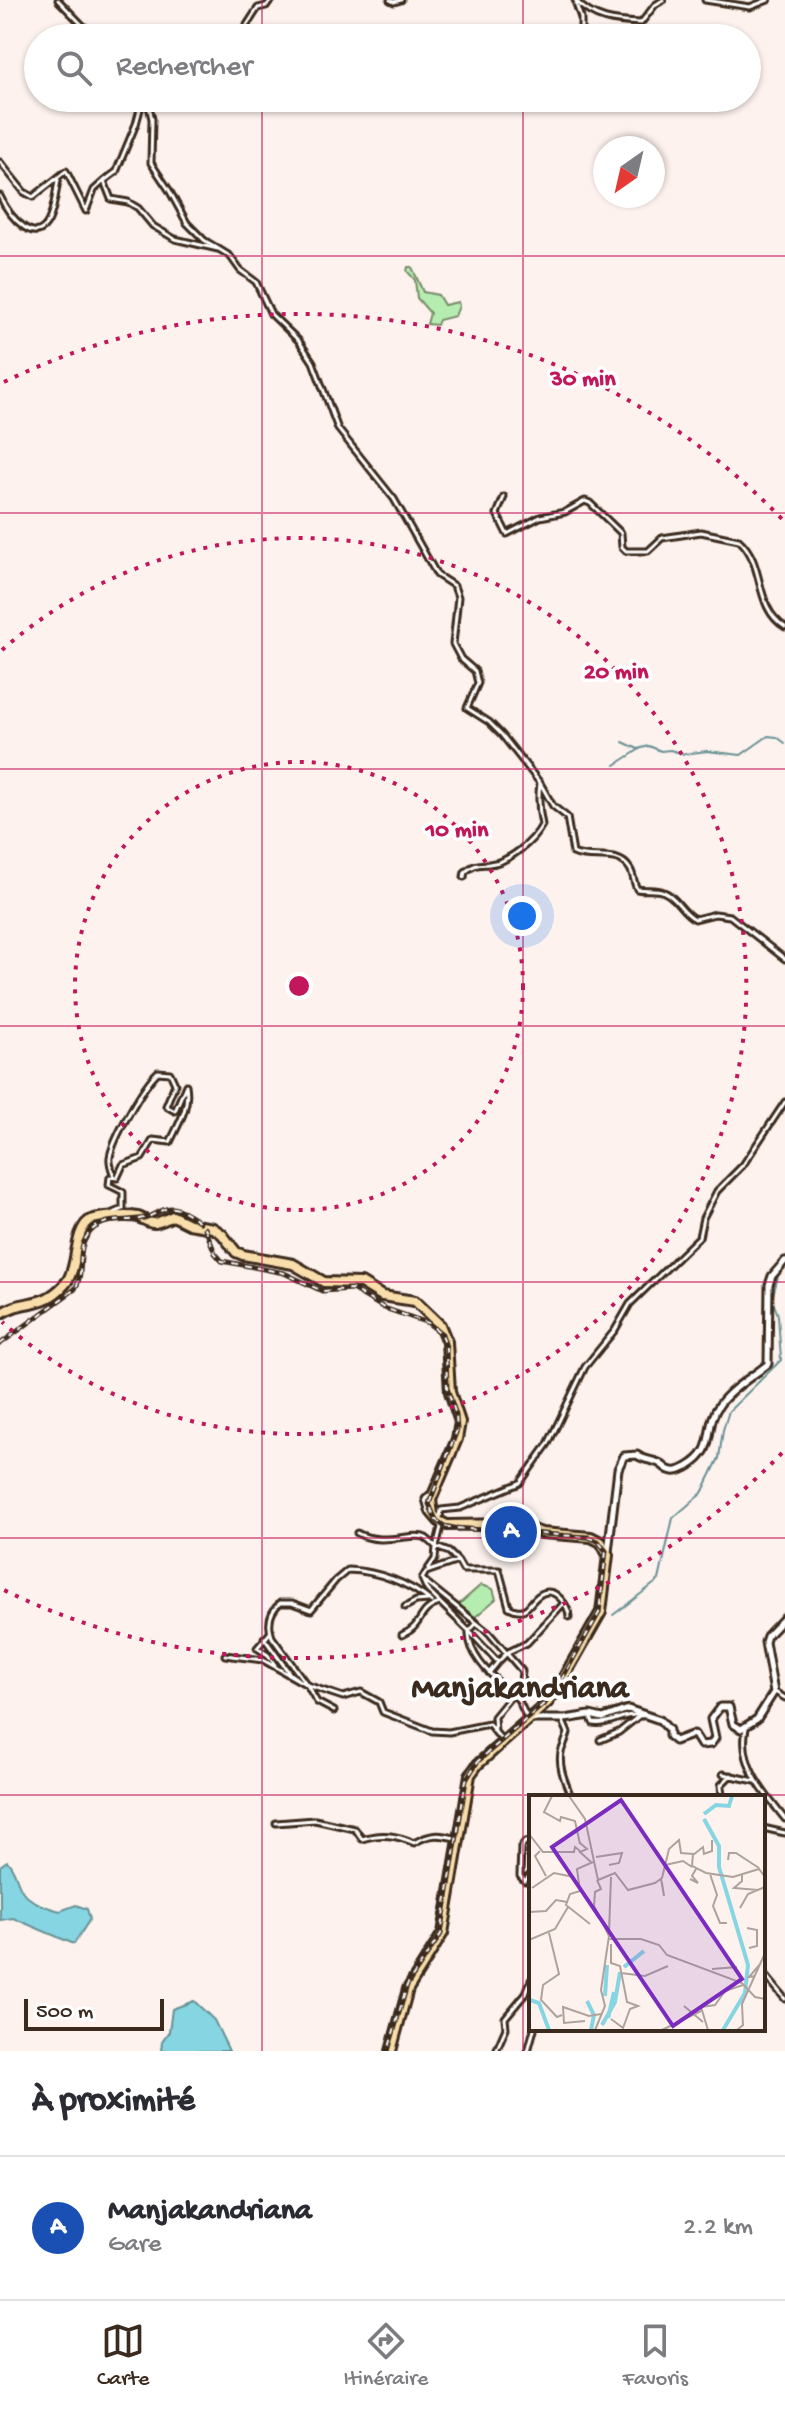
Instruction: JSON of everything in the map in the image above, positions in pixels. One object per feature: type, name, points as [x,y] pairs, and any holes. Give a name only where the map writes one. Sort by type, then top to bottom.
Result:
[{"type":"main road","points":[[0,1314],[20,1303],[47,1300],[67,1282],[83,1229],[95,1218],[132,1216],[155,1223],[173,1216],[189,1224],[213,1228],[236,1252],[243,1255],[293,1264],[324,1282],[361,1283],[382,1296],[415,1301],[424,1307],[445,1334],[450,1392],[460,1422],[457,1439],[433,1492],[433,1514],[447,1525],[516,1524],[542,1533],[591,1537],[601,1542],[608,1555],[598,1620],[548,1702],[478,1764],[470,1775],[443,1933],[408,1989],[391,2051]]},
{"type":"street","points":[[58,0],[81,24]]},
{"type":"street","points":[[248,24],[258,8],[272,0]]},
{"type":"street","points":[[390,0],[401,0]]},
{"type":"street","points":[[575,0],[602,19],[629,23],[641,23],[655,0]]},
{"type":"street","points":[[575,0],[581,24]]},
{"type":"street","points":[[653,6],[663,0]]},
{"type":"street","points":[[705,0],[750,7],[768,0]]},
{"type":"street","points":[[0,162],[24,192],[33,197],[67,171],[86,211],[94,190],[116,172],[140,112]]},
{"type":"street","points":[[150,112],[151,163],[191,228],[222,250],[256,282],[271,314],[306,351],[318,370],[338,429],[394,499],[437,575],[454,586],[458,597],[453,644],[461,659],[475,671],[478,683],[467,708],[496,728],[540,783],[553,806],[567,817],[571,849],[575,855],[593,859],[610,857],[623,862],[631,870],[634,886],[639,890],[655,889],[668,894],[688,916],[695,919],[715,914],[730,916],[785,959]]},
{"type":"street","points":[[0,196],[13,219],[38,232],[54,211],[60,177]]},
{"type":"street","points":[[104,181],[111,199],[128,202],[138,208],[159,230],[193,245],[222,250]]},
{"type":"street","points":[[504,497],[497,514],[507,534],[540,517],[565,512],[585,501],[619,531],[622,547],[626,551],[648,551],[662,538],[679,538],[701,532],[739,540],[753,558],[768,609],[785,627]]},
{"type":"street","points":[[464,877],[473,865],[490,864],[507,857],[537,835],[542,825],[539,817],[542,809],[540,783]]},
{"type":"street","points":[[95,1218],[123,1209],[123,1192],[109,1185],[110,1177],[117,1178],[123,1165],[142,1158],[153,1140],[157,1138],[170,1142],[177,1131],[188,1101],[188,1092],[186,1085],[175,1111],[168,1109],[166,1106],[175,1084],[170,1073],[163,1070],[153,1076],[132,1106],[111,1152],[110,1164],[114,1176]]},
{"type":"street","points":[[447,1525],[448,1522],[440,1518],[441,1510],[460,1508],[520,1483],[548,1444],[585,1367],[615,1330],[630,1304],[699,1237],[703,1218],[717,1191],[743,1165],[785,1102]]},
{"type":"street","points":[[608,1555],[618,1469],[624,1456],[637,1455],[671,1471],[680,1471],[691,1465],[705,1454],[709,1425],[720,1403],[744,1380],[768,1364],[769,1285],[772,1276],[785,1261]]},
{"type":"street","points":[[422,1579],[435,1559],[441,1527],[427,1510],[425,1499],[433,1492]]},
{"type":"street","points":[[357,1533],[380,1541],[422,1537],[449,1552],[463,1570],[499,1570],[507,1604],[515,1610],[524,1610],[545,1593],[556,1595],[568,1608],[569,1617]]},
{"type":"street","points":[[426,1572],[458,1561]]},
{"type":"street","points":[[334,1711],[317,1702],[270,1633],[271,1612],[280,1603],[292,1603],[311,1610],[348,1570],[373,1572],[411,1587],[432,1602]]},
{"type":"street","points":[[422,1579],[425,1587],[498,1662]]},
{"type":"street","points":[[422,1579],[477,1623],[523,1674],[521,1682],[505,1688]]},
{"type":"street","points":[[405,1607],[420,1600],[440,1603]]},
{"type":"street","points":[[402,1635],[415,1628],[426,1608],[440,1603]]},
{"type":"street","points":[[489,1673],[507,1653],[527,1643],[564,1603]]},
{"type":"street","points":[[458,1620],[465,1613]]},
{"type":"street","points":[[477,1623],[469,1631],[468,1639],[473,1650],[489,1673],[518,1699],[528,1720],[590,1715],[603,1718],[619,1710],[638,1710],[660,1720],[675,1741],[694,1734],[701,1745],[711,1744],[715,1738],[711,1719],[714,1711],[725,1705],[732,1711],[736,1727],[746,1727],[757,1719],[774,1692],[765,1642],[785,1617]]},
{"type":"street","points":[[270,1633],[257,1648],[268,1655],[276,1668]]},
{"type":"street","points":[[264,1638],[283,1666],[300,1681]]},
{"type":"street","points":[[268,1655],[279,1645]]},
{"type":"street","points":[[225,1655],[263,1660],[307,1685],[343,1697],[365,1694],[379,1702],[383,1712],[432,1731],[449,1732],[489,1724],[504,1741]]},
{"type":"street","points":[[283,1666],[288,1659]]},
{"type":"street","points":[[774,1692],[785,1698]]},
{"type":"street","points":[[495,1732],[494,1717],[512,1695]]},
{"type":"street","points":[[590,1715],[593,1723],[602,1724],[634,1714],[656,1720],[668,1732]]},
{"type":"street","points":[[600,1740],[619,1732],[637,1716],[643,1716]]},
{"type":"street","points":[[562,1719],[568,1733],[561,1762],[570,1795]]},
{"type":"street","points":[[746,1727],[744,1753],[755,1781],[785,1819]]},
{"type":"street","points":[[723,1774],[755,1781]]},
{"type":"street","points":[[722,1795],[721,1785],[731,1775]]},
{"type":"street","points":[[276,1823],[315,1820],[355,1829],[362,1839],[381,1834],[414,1843],[432,1834],[458,1839]]},
{"type":"street","points":[[765,1828],[785,1833]]},
{"type":"street","points":[[529,1841],[521,1847],[520,1876],[525,1881],[529,1876]]},
{"type":"street","points":[[765,1974],[785,1999]]},
{"type":"street","points":[[496,2051],[506,2028],[505,2018],[529,1985]]},
{"type":"street","points":[[528,2051],[533,2031]]},
{"type":"green space","points":[[408,267],[412,267],[423,292],[438,295],[444,305],[458,302],[455,316],[439,320],[437,325],[427,324],[430,313],[417,298],[415,280],[407,271]]},
{"type":"green space","points":[[481,1585],[493,1589],[496,1599],[473,1619],[457,1606]]},
{"type":"water","points":[[7,1861],[23,1892],[35,1902],[60,1911],[76,1905],[87,1909],[90,1919],[74,1944],[13,1918],[0,1920],[0,1866]]},
{"type":"water","points":[[194,2001],[214,2020],[229,2051],[161,2051],[162,2042],[169,2032],[172,2009]]},
{"type":"waterway","points":[[623,742],[638,749],[649,746],[684,754],[707,751],[741,755],[768,736],[777,737],[785,743]]},
{"type":"waterway","points":[[615,765],[640,749]]},
{"type":"waterway","points":[[613,1615],[659,1580],[673,1518],[702,1493],[719,1458],[729,1411],[781,1360],[778,1315],[772,1299],[780,1269]]},
{"type":"railway","points":[[0,1344],[75,1289],[80,1276],[84,1242],[99,1225],[144,1218],[169,1208],[184,1212],[200,1222]]},
{"type":"railway","points":[[205,1228],[215,1253],[222,1261],[284,1273],[322,1291],[352,1289],[384,1308],[428,1323],[442,1334],[446,1347],[447,1388],[456,1415],[457,1430],[429,1504],[436,1520],[454,1528],[588,1537],[598,1541],[606,1551],[599,1613],[559,1684],[546,1702],[478,1761],[466,1780],[441,1934],[407,1985],[388,2051]]},
{"type":"place","name":"Manjakandriana","points":[[511,1532]]},
{"type":"district","name":"Manjakandriana","points":[[520,1685]]}]
